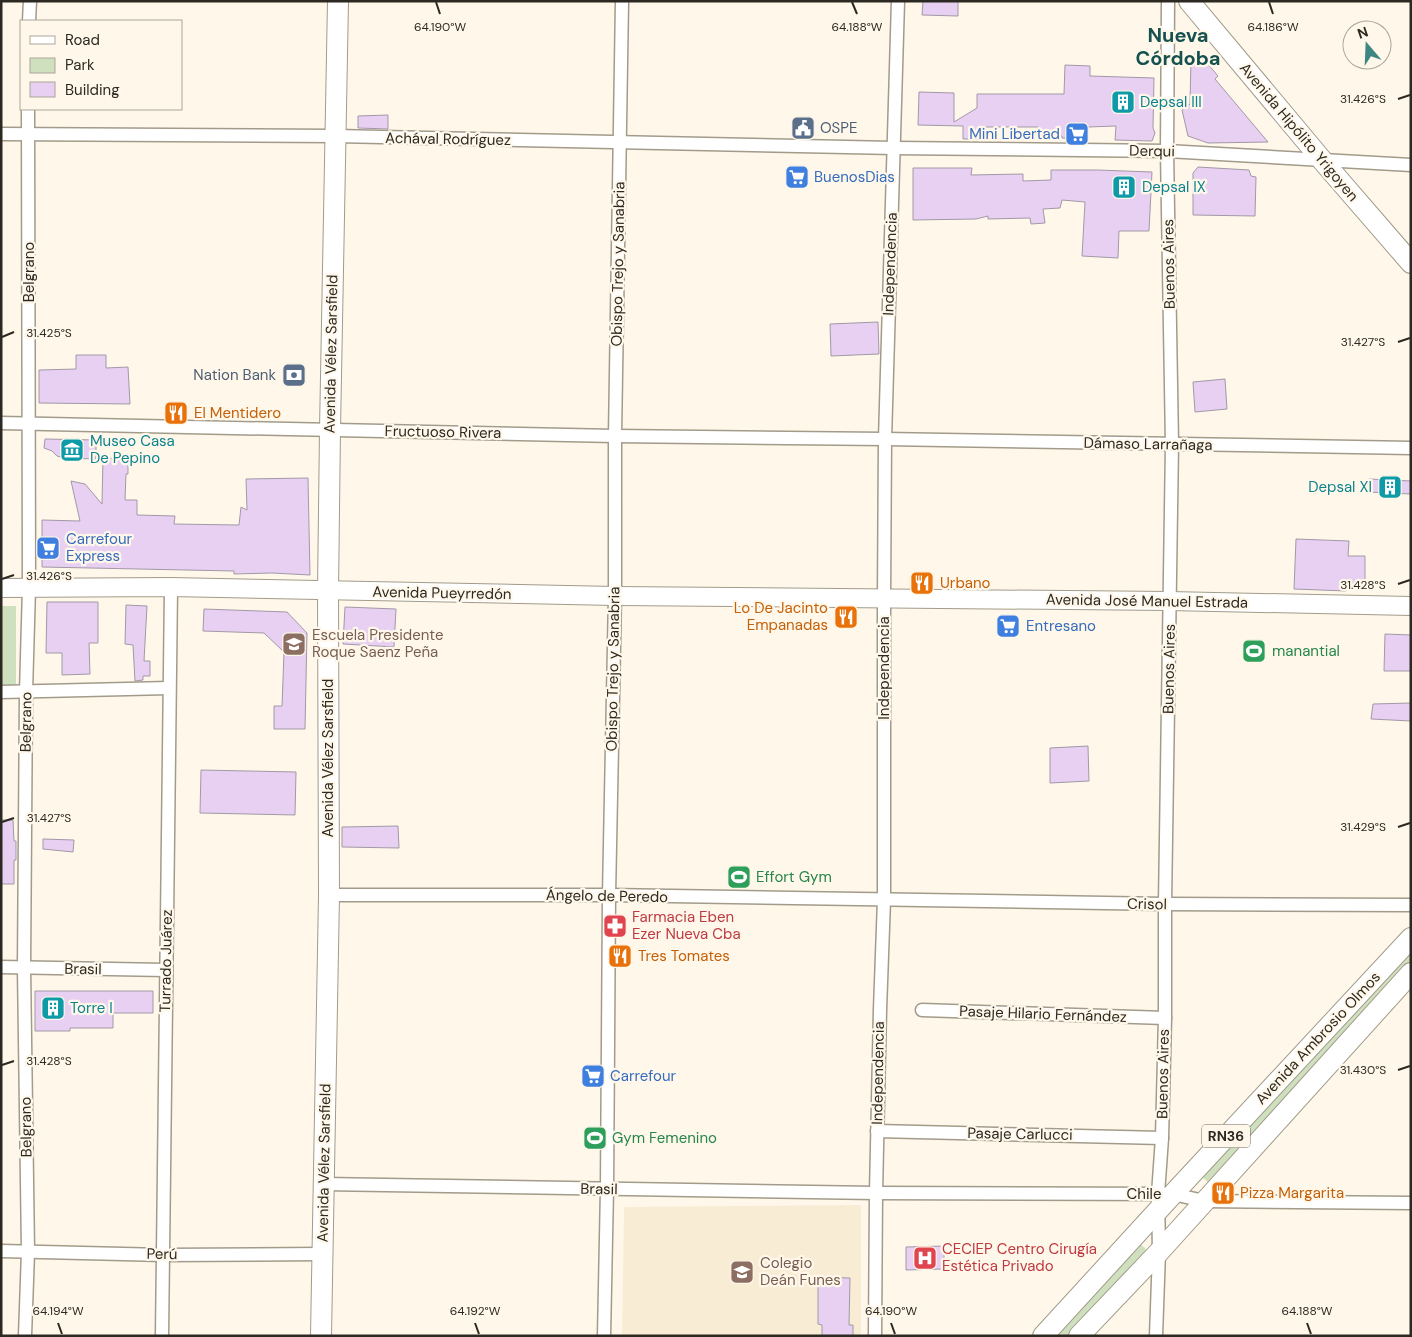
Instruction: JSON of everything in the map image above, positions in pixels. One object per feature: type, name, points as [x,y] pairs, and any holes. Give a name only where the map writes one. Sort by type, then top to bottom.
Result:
[{"type":"main road","name":"Avenida Vélez Sarsfield","points":[[322,1336],[329,895],[328,591],[338,1]]},
{"type":"main road","name":"Avenida Hipólito Yrigoyen","points":[[1189,1],[1411,263]]},
{"type":"main road","name":"Avenida Pueyrredón","points":[[1,588],[171,587],[615,596],[884,598]]},
{"type":"main road","name":"Avenida José Manuel Estrada","points":[[884,598],[1411,606]]},
{"type":"main road","name":"Avenida Ambrosio Olmos","points":[[1043,1336],[1163,1200],[1411,938]]},
{"type":"main road","name":"Avenida Ambrosio Olmos","points":[[1079,1336],[1159,1252],[1411,973]]},
{"type":"street","points":[[29,20],[30,1]]},
{"type":"street","name":"Obispo Trejo y Sanabria","points":[[604,1336],[622,1]]},
{"type":"street","name":"Independencia","points":[[876,1336],[877,1131],[884,900],[885,439],[898,1]]},
{"type":"street","name":"Buenos Aires","points":[[1156,1336],[1163,1200],[1162,1138],[1172,444],[1167,151],[1168,1]]},
{"type":"street","name":"Belgrano","points":[[25,1336],[28,1252],[24,968],[26,692],[29,588],[28,110]]},
{"type":"street","name":"Achával Rodríguez","points":[[1,134],[335,136],[894,148]]},
{"type":"street","name":"Derqui","points":[[894,148],[1167,151],[1411,165]]},
{"type":"street","name":"Fructuoso Rivera","points":[[1,423],[615,436],[885,439]]},
{"type":"street","name":"Dámaso Larrañaga","points":[[885,439],[1411,448]]},
{"type":"street","name":"Turrado Juárez","points":[[162,1336],[171,587]]},
{"type":"street","points":[[1,692],[169,688]]},
{"type":"street","name":"Ángelo de Peredo","points":[[329,895],[609,895],[884,900]]},
{"type":"street","name":"Crisol","points":[[884,900],[1411,905]]},
{"type":"street","name":"Brasil","points":[[1,967],[166,970]]},
{"type":"street","name":"Pasaje Hilario Fernández","points":[[922,1010],[1165,1018]]},
{"type":"street","name":"Pasaje Carlucci","points":[[877,1131],[1162,1138]]},
{"type":"street","name":"Brasil","points":[[323,1184],[876,1193]]},
{"type":"street","name":"Chile","points":[[876,1193],[1204,1201],[1411,1203]]},
{"type":"street","name":"Perú","points":[[1,1251],[164,1255],[322,1254]]},
{"type":"shaded area","name":"Colegio Deán Funes","points":[[861,1205],[861,1336],[622,1336],[624,1207]]},
{"type":"green space","points":[[1,606],[16,606],[16,686],[1,686]]},
{"type":"green space","points":[[1411,943],[1411,967],[1209,1183],[1202,1177]]},
{"type":"green space","points":[[1140,1244],[1146,1251],[1070,1336],[1048,1336]]},
{"type":"building","points":[[923,1],[958,1],[958,16],[922,15]]},
{"type":"building","points":[[1197,51],[1218,76],[1215,79],[1268,142],[1208,143],[1188,136],[1182,110],[1190,104],[1191,58]]},
{"type":"building","points":[[1065,65],[1090,66],[1090,76],[1154,78],[1153,128],[1155,133],[1152,141],[1115,140],[1116,126],[1088,127],[1088,139],[1038,136],[1038,127],[986,127],[982,139],[963,139],[963,126],[918,125],[919,92],[954,93],[954,122],[977,108],[977,94],[1064,94]]},
{"type":"building","points":[[388,115],[388,129],[358,128],[358,116]]},
{"type":"building","points":[[1198,167],[1249,170],[1251,176],[1256,177],[1255,216],[1193,215],[1193,173]]},
{"type":"building","points":[[913,168],[972,168],[971,175],[1023,174],[1023,181],[1051,180],[1051,170],[1152,172],[1149,231],[1119,231],[1118,258],[1082,256],[1085,202],[1062,200],[1060,208],[1043,209],[1045,223],[1031,224],[1030,218],[988,219],[988,216],[976,219],[913,220]]},
{"type":"building","points":[[878,322],[879,354],[831,356],[830,324]]},
{"type":"building","points":[[76,355],[106,355],[106,368],[128,367],[130,404],[39,403],[39,370],[76,369]]},
{"type":"building","points":[[1225,379],[1227,409],[1195,412],[1193,382]]},
{"type":"building","name":"Museo Casa De Pepino","points":[[45,439],[96,440],[96,459],[57,456],[52,451],[44,448]]},
{"type":"building","points":[[103,457],[128,461],[125,500],[137,500],[137,515],[175,516],[174,524],[239,525],[241,507],[247,510],[246,479],[308,478],[310,575],[234,574],[234,571],[42,567],[42,520],[80,521],[71,481],[85,484],[102,504]]},
{"type":"building","name":"Depsal XI","points":[[1369,479],[1411,481],[1411,494],[1368,492]]},
{"type":"building","points":[[1296,539],[1349,541],[1348,556],[1365,556],[1365,585],[1347,586],[1346,591],[1294,589]]},
{"type":"building","points":[[47,602],[98,602],[98,643],[89,643],[90,674],[62,675],[62,653],[46,653]]},
{"type":"building","points":[[126,605],[147,606],[144,661],[150,661],[150,676],[143,676],[143,680],[135,681],[133,645],[125,644]]},
{"type":"building","points":[[345,607],[396,609],[394,647],[343,644]]},
{"type":"building","points":[[204,609],[287,612],[307,633],[305,729],[274,729],[274,706],[282,706],[284,652],[264,633],[203,631]]},
{"type":"building","points":[[1385,634],[1411,635],[1411,671],[1384,671]]},
{"type":"building","points":[[1411,703],[1411,721],[1371,719],[1373,704]]},
{"type":"building","points":[[1088,746],[1089,781],[1050,783],[1050,748]]},
{"type":"building","points":[[201,770],[296,772],[295,815],[200,813]]},
{"type":"building","points":[[1,820],[13,820],[14,841],[16,841],[14,884],[1,884]]},
{"type":"building","points":[[398,826],[399,848],[342,847],[342,827]]},
{"type":"building","points":[[43,839],[74,840],[73,852],[43,849]]},
{"type":"building","points":[[35,991],[153,991],[153,1013],[113,1013],[113,1028],[70,1028],[70,1031],[35,1031]]},
{"type":"building","name":"CECIEP Centro Cirugía Estética Privado","points":[[944,1246],[944,1269],[906,1270],[906,1247]]},
{"type":"building","points":[[818,1277],[850,1278],[849,1325],[853,1325],[853,1336],[822,1336],[822,1325],[818,1324]]},
{"type":"place","name":"Depsal III","points":[[1123,102]]},
{"type":"place","name":"OSPE","points":[[803,128]]},
{"type":"place","name":"Mini Libertad","points":[[1077,134]]},
{"type":"place","name":"BuenosDias","points":[[797,177]]},
{"type":"place","name":"Depsal IX","points":[[1124,187]]},
{"type":"place","name":"Nation Bank","points":[[294,375]]},
{"type":"place","name":"El Mentidero","points":[[176,413]]},
{"type":"place","name":"Museo Casa De Pepino","points":[[72,450]]},
{"type":"place","name":"Depsal XI","points":[[1390,487]]},
{"type":"place","name":"Carrefour Express","points":[[48,548]]},
{"type":"place","name":"Urbano","points":[[922,583]]},
{"type":"place","name":"Lo De Jacinto Empanadas","points":[[846,617]]},
{"type":"place","name":"Entresano","points":[[1008,626]]},
{"type":"place","name":"Escuela Presidente Roque Saenz Peña","points":[[294,644]]},
{"type":"place","name":"manantial","points":[[1254,651]]},
{"type":"place","name":"Effort Gym","points":[[739,877]]},
{"type":"place","name":"Farmacia Eben Ezer Nueva Cba","points":[[615,926]]},
{"type":"place","name":"Tres Tomates","points":[[620,956]]},
{"type":"place","name":"Torre I","points":[[53,1008]]},
{"type":"place","name":"Carrefour","points":[[593,1076]]},
{"type":"place","name":"Gym Femenino","points":[[595,1138]]},
{"type":"place","name":"Pizza Margarita","points":[[1223,1193]]},
{"type":"place","name":"CECIEP Centro Cirugía Estética Privado","points":[[925,1258]]},
{"type":"place","name":"Colegio Deán Funes","points":[[742,1272]]},
{"type":"district","name":"Nueva Córdoba","points":[[1178,46]]}]
